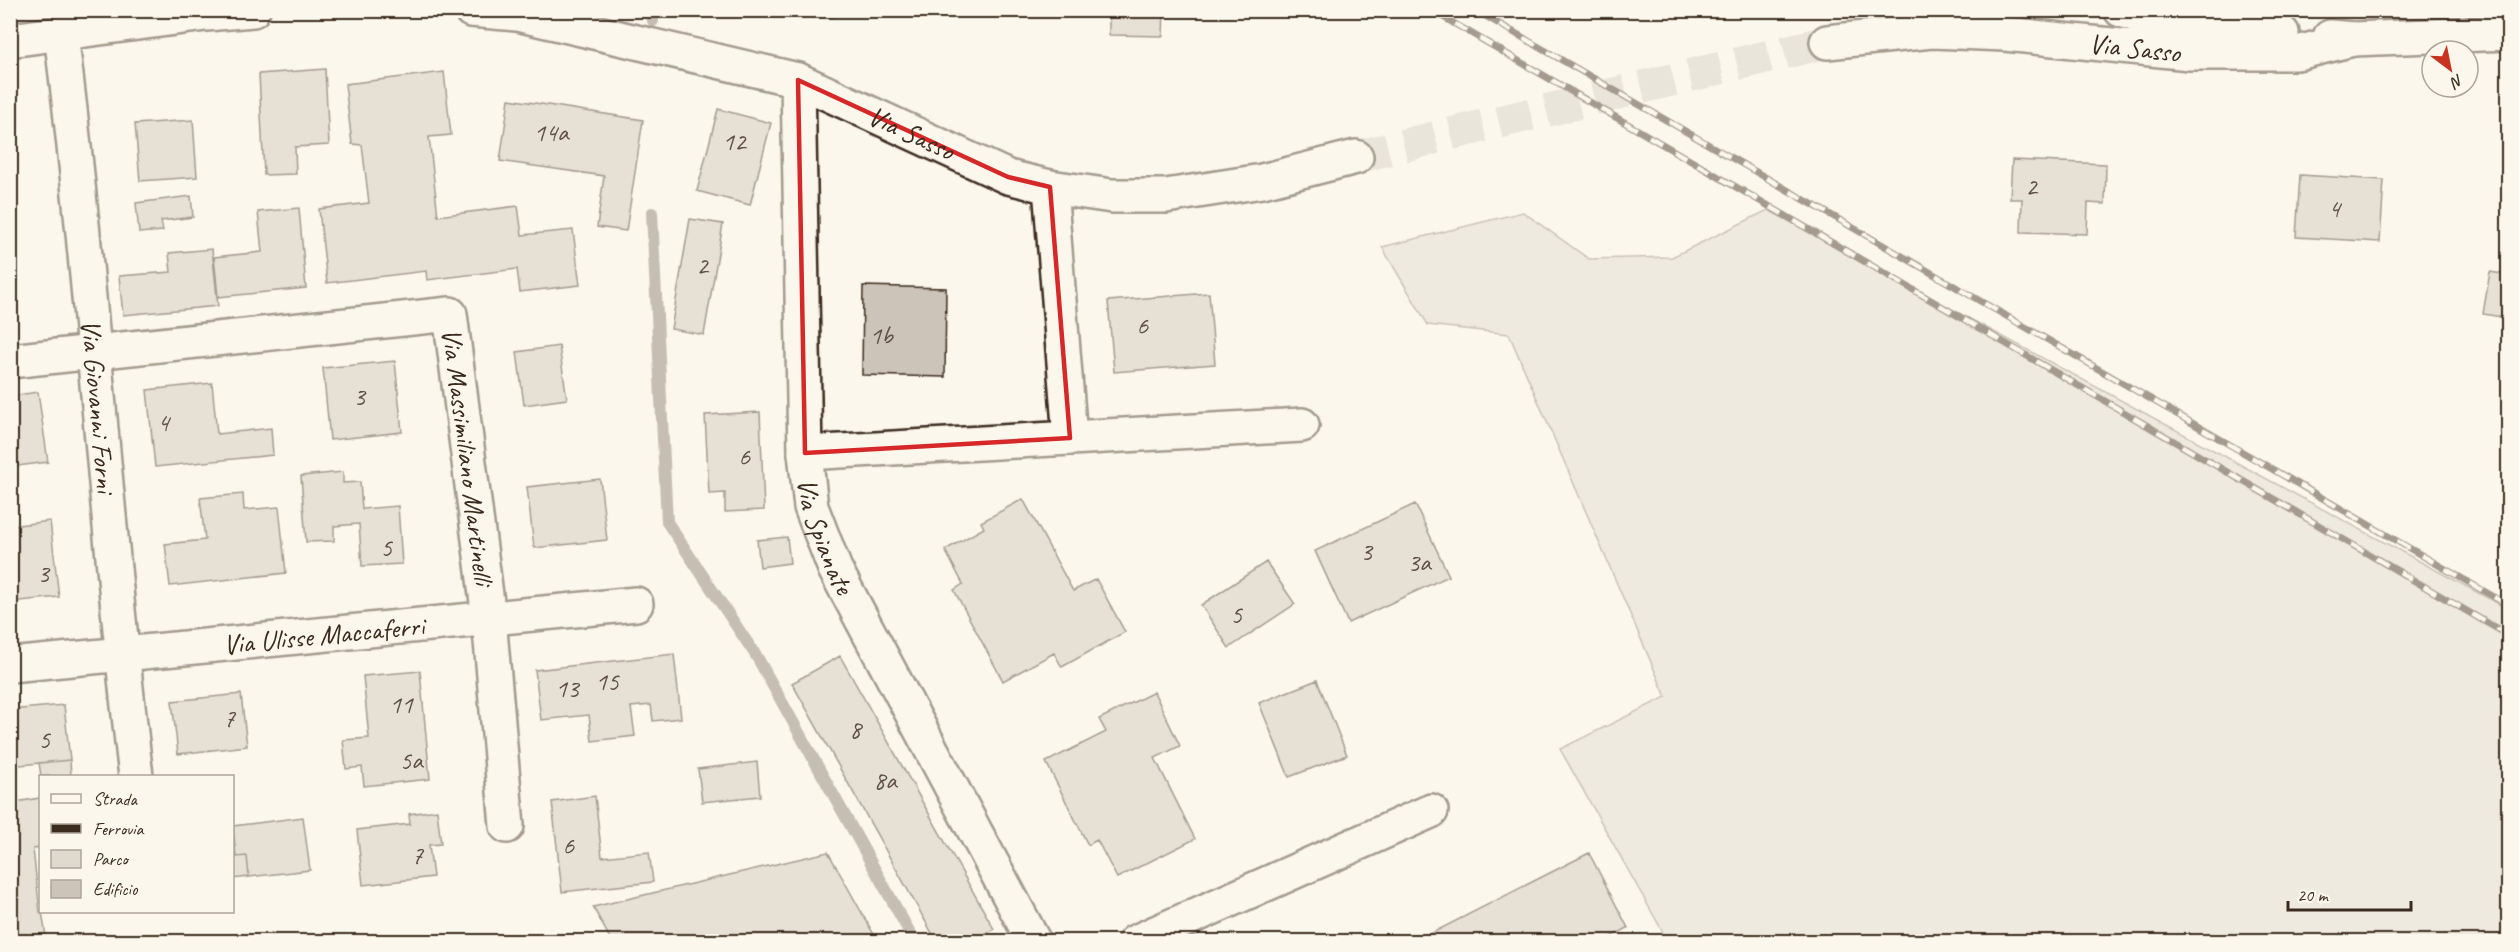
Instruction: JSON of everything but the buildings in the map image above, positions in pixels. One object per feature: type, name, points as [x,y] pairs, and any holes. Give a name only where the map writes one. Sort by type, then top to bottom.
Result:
[{"type":"street","points":[[10,40],[253,10]]},
{"type":"street","name":"Via Sasso","points":[[471,10],[517,14],[798,80],[1008,177],[1050,187],[1112,196],[1166,196],[1262,181],[1356,157]]},
{"type":"street","name":"Via Sasso","points":[[1913,10],[1827,42],[1932,31],[2005,33],[2190,53],[2297,53],[2353,39]]},
{"type":"street","points":[[2121,10],[2138,16],[2202,27],[2353,39],[2508,33]]},
{"type":"street","name":"Via Giovanni Forni","points":[[61,34],[96,352],[121,654],[136,775]]},
{"type":"street","name":"Via Spianate","points":[[798,80],[805,453],[811,507],[835,569],[1035,942]]},
{"type":"street","points":[[1050,187],[1070,438]]},
{"type":"street","name":"Via Massimiliano Martinelli","points":[[10,361],[450,314],[489,618],[507,826]]},
{"type":"street","points":[[805,453],[1302,424]]},
{"type":"street","name":"Via Ulisse Maccaferri","points":[[10,665],[636,604]]},
{"type":"street","points":[[1136,942],[1431,810]]},
{"type":"highlighted area","points":[[798,80],[1008,177],[1050,187],[1070,438],[805,453]]},
{"type":"green space","points":[[1768,210],[2508,609],[2508,941],[1890,942],[1885,933],[1867,942],[1668,941],[1560,749],[1666,697],[1509,334],[1428,325],[1382,247],[1523,212],[1589,259],[1672,257]]},
{"type":"waterway","points":[[653,10],[653,21]]},
{"type":"waterway","points":[[652,213],[667,522],[757,657],[915,942]]},
{"type":"tunnel","points":[[1356,157],[1827,42]]},
{"type":"railway","points":[[1431,10],[2508,635]]},
{"type":"railway","points":[[1475,10],[2508,605]]}]
